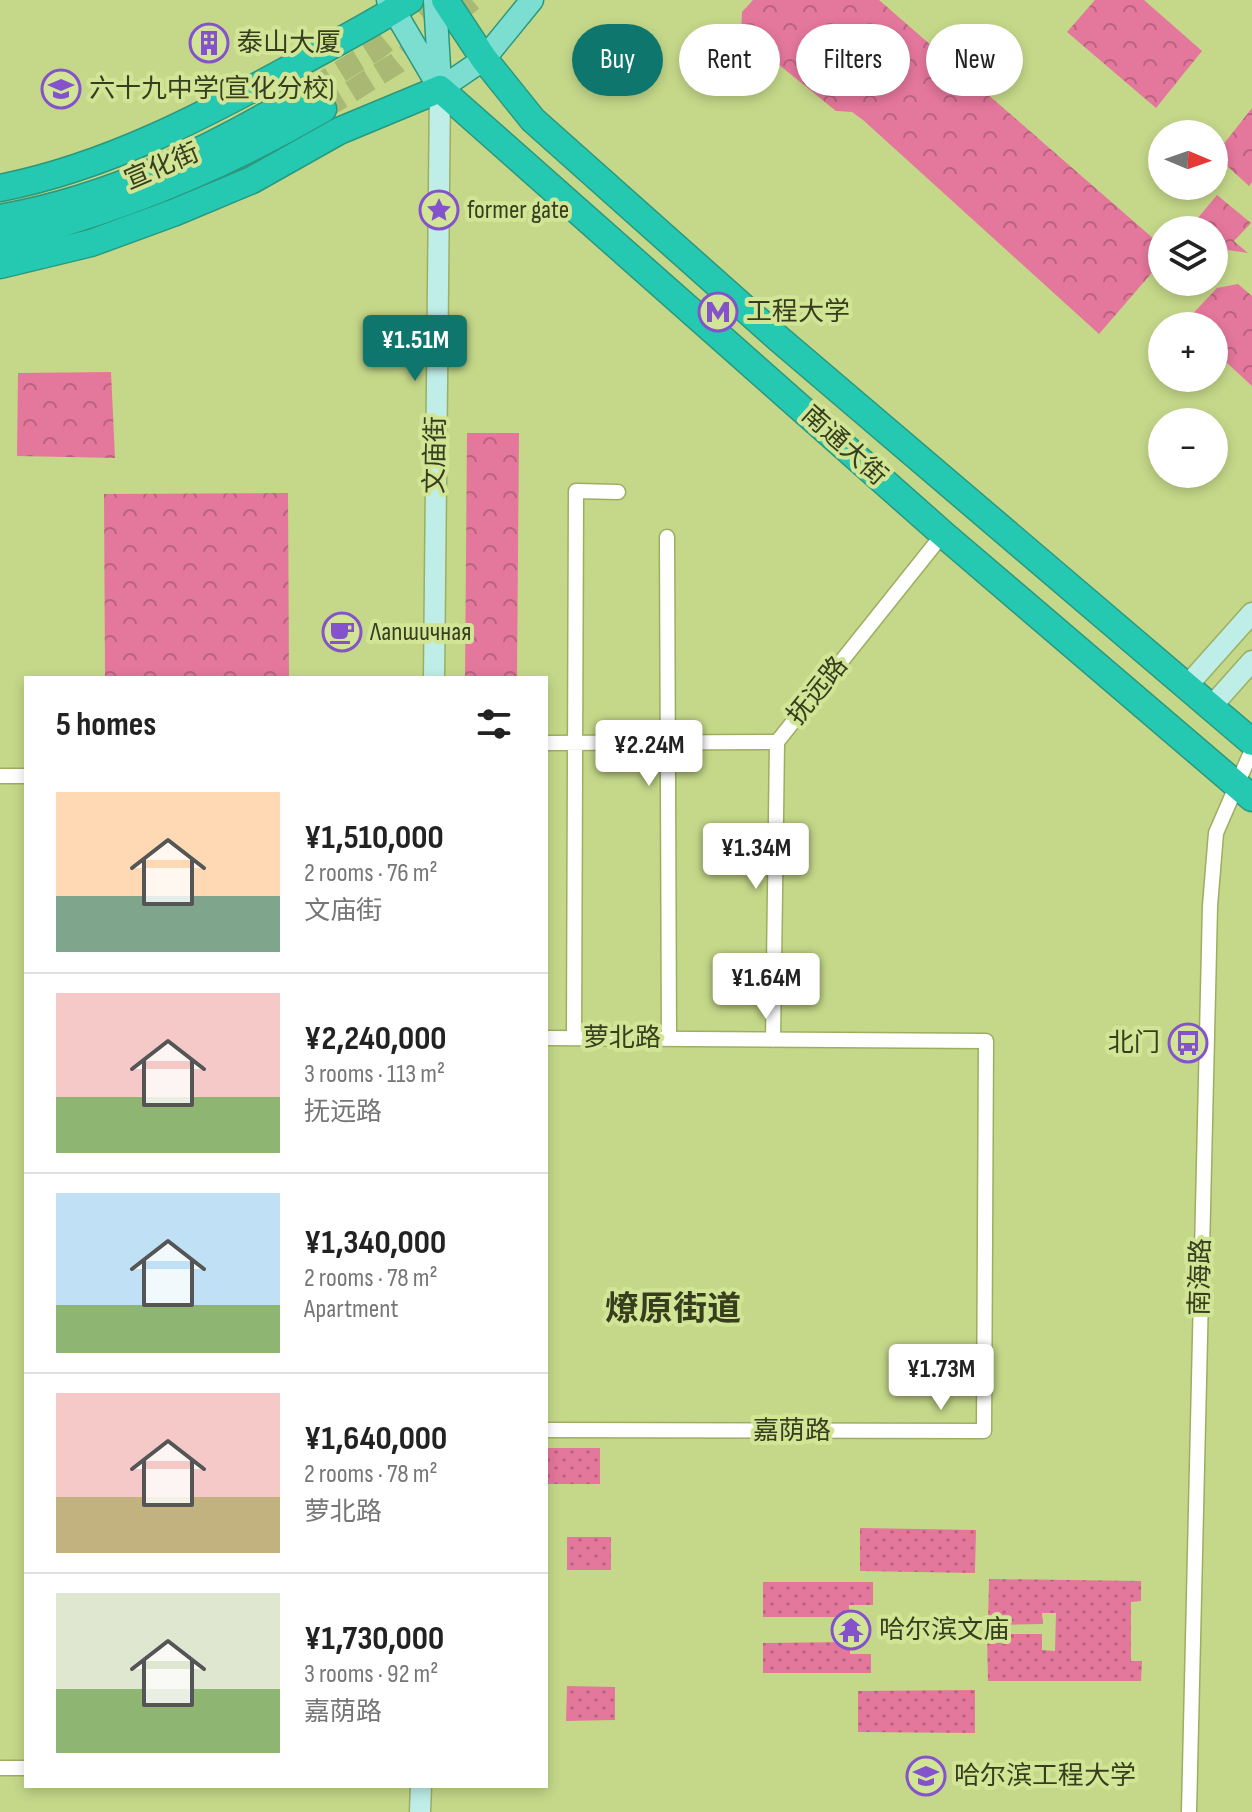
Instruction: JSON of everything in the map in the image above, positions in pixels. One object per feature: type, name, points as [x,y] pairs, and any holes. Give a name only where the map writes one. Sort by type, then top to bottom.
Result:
[{"type":"highway","name":"南通大街","points":[[445,0],[484,59],[533,120],[791,350],[1252,742]]},
{"type":"highway","points":[[0,188],[78,169],[142,144],[215,110],[397,4]]},
{"type":"highway","points":[[0,265],[91,243],[173,213],[252,180],[339,131],[440,89]]},
{"type":"highway","name":"南通大街","points":[[440,89],[943,534],[1244,790]]},
{"type":"highway","name":"宣化街","points":[[0,218],[90,196],[155,172],[317,99],[252,150],[197,176],[102,213],[0,240]]},
{"type":"main road","points":[[435,0],[440,89]]},
{"type":"main road","points":[[440,89],[484,59],[532,0]]},
{"type":"main road","points":[[397,4],[440,89]]},
{"type":"main road","name":"文庙街","points":[[434,676],[440,89]]},
{"type":"main road","points":[[1186,687],[1252,613]]},
{"type":"main road","points":[[1211,707],[1252,661]]},
{"type":"main road","points":[[420,1812],[421,1788]]},
{"type":"street","points":[[574,1038],[576,491],[618,492]]},
{"type":"street","name":"抚远路","points":[[548,743],[777,742],[943,534]]},
{"type":"street","points":[[667,537],[669,1039]]},
{"type":"street","points":[[773,1040],[777,742]]},
{"type":"street","name":"南海路","points":[[1189,1812],[1210,906],[1216,833],[1244,790],[1252,750]]},
{"type":"street","points":[[0,776],[24,776]]},
{"type":"street","name":"萝北路","points":[[548,1038],[986,1041]]},
{"type":"street","name":"嘉荫路","points":[[548,1430],[984,1431],[986,1041]]},
{"type":"street","points":[[0,1768],[24,1768]]},
{"type":"green space","points":[[753,0],[879,0],[907,24],[796,24],[796,79],[780,66],[780,24],[741,24],[742,12]]},
{"type":"green space","points":[[1095,0],[1144,0],[1202,51],[1156,108],[1067,32]]},
{"type":"green space","points":[[910,27],[926,41],[926,96],[989,96],[1148,234],[1148,277],[1099,334],[863,120],[852,112],[836,111],[817,96],[910,96]]},
{"type":"green space","points":[[1252,108],[1252,182],[1249,186],[1228,167],[1228,138]]},
{"type":"green space","points":[[1213,200],[1223,200],[1251,223],[1234,241],[1248,253],[1228,250],[1228,216],[1200,216]]},
{"type":"green space","points":[[1238,284],[1252,296],[1252,386],[1228,364],[1228,312],[1194,312],[1209,296],[1228,296],[1228,286]]},
{"type":"green space","points":[[111,372],[115,458],[17,456],[18,373]]},
{"type":"green space","points":[[467,433],[519,433],[517,676],[465,676]]},
{"type":"green space","points":[[288,493],[289,676],[105,676],[104,494]]},
{"type":"green space","points":[[548,1448],[600,1448],[600,1484],[548,1484]]},
{"type":"green space","points":[[860,1528],[976,1530],[975,1573],[860,1571]]},
{"type":"green space","points":[[567,1537],[611,1537],[611,1570],[567,1570]]},
{"type":"green space","points":[[989,1579],[1141,1581],[1141,1601],[1131,1602],[1131,1661],[1142,1661],[1141,1681],[988,1681],[987,1634],[1042,1634],[1042,1650],[1055,1651],[1056,1613],[1042,1613],[1043,1624],[988,1625]]},
{"type":"green space","points":[[763,1582],[873,1582],[873,1605],[849,1605],[849,1617],[763,1617]]},
{"type":"green space","points":[[850,1642],[850,1654],[871,1654],[871,1673],[763,1673],[763,1643]]},
{"type":"green space","points":[[567,1686],[615,1687],[615,1720],[566,1721]]},
{"type":"green space","points":[[975,1690],[975,1733],[858,1732],[858,1691]]},
{"type":"tunnel","points":[[312,89],[377,49],[436,0]]},
{"type":"tunnel","points":[[323,109],[397,63],[472,0]]},
{"type":"place","name":"泰山大厦","points":[[209,43]]},
{"type":"place","name":"六十九中学(宣化分校)","points":[[61,89]]},
{"type":"place","name":"former gate","points":[[439,210]]},
{"type":"place","name":"工程大学","points":[[718,312]]},
{"type":"place","name":"Лапшичная","points":[[342,632]]},
{"type":"place","name":"北门","points":[[1188,1043]]},
{"type":"place","name":"哈尔滨文庙","points":[[851,1630]]},
{"type":"place","name":"哈尔滨工程大学","points":[[926,1776]]},
{"type":"district","name":"燎原街道","points":[[673,1309]]}]
